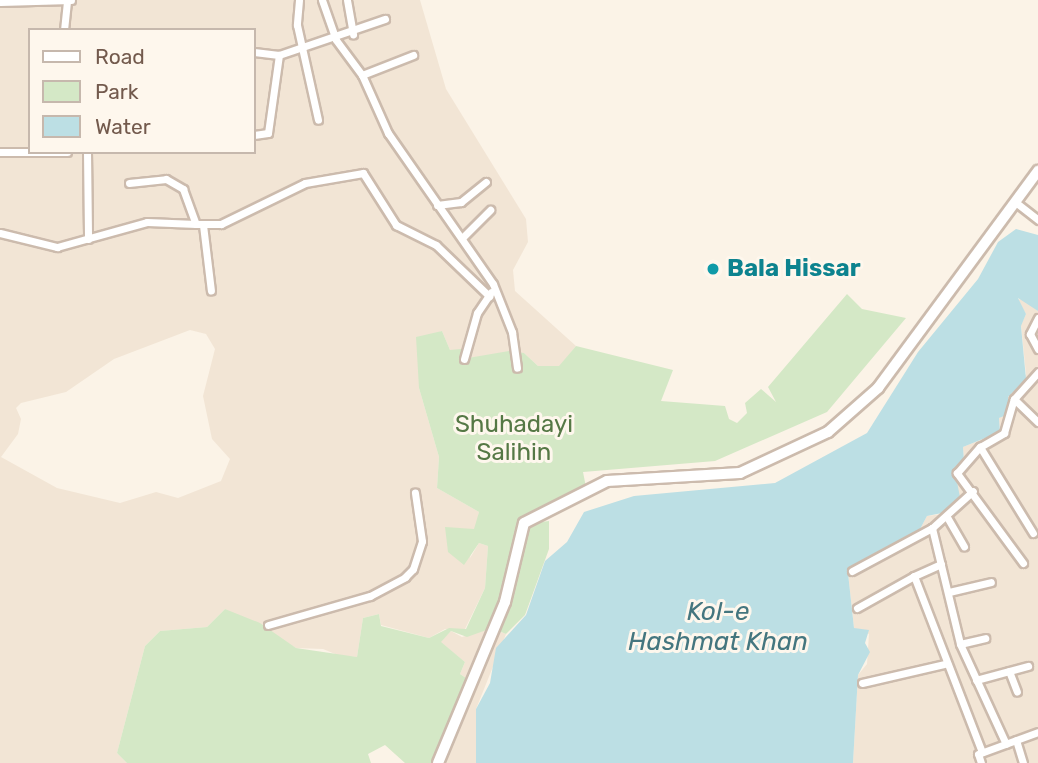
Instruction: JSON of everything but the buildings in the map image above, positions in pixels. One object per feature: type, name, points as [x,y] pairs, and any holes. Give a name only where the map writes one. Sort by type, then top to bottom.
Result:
[{"type":"street","points":[[0,2],[69,0],[64,28]]},
{"type":"street","points":[[299,0],[301,47],[318,120]]},
{"type":"street","points":[[322,0],[336,40],[362,75],[388,133],[494,286],[512,332],[517,368]]},
{"type":"street","points":[[347,0],[353,34]]},
{"type":"street","points":[[256,52],[279,55],[301,47],[336,40],[385,19]]},
{"type":"street","points":[[362,75],[413,54]]},
{"type":"street","points":[[256,135],[268,133],[269,96],[279,55]]},
{"type":"street","points":[[0,152],[28,153]]},
{"type":"street","points":[[87,154],[88,239]]},
{"type":"street","points":[[438,763],[505,602],[524,523],[607,481],[740,473],[828,432],[878,388],[949,298],[1013,200],[1038,171]]},
{"type":"street","points":[[0,233],[57,247],[147,222],[200,224],[239,218],[305,183],[363,173],[396,225],[436,245],[489,296]]},
{"type":"street","points":[[129,183],[166,179],[183,189],[200,224],[211,292]]},
{"type":"street","points":[[437,205],[461,202],[486,182]]},
{"type":"street","points":[[1013,200],[1038,219]]},
{"type":"street","points":[[462,238],[490,210]]},
{"type":"street","points":[[464,359],[477,313],[494,286]]},
{"type":"street","points":[[1037,319],[1030,334],[1038,349]]},
{"type":"street","points":[[1023,562],[957,472],[980,447],[1004,433],[1014,399],[1038,372]]},
{"type":"street","points":[[1014,399],[1038,422]]},
{"type":"street","points":[[980,447],[1033,533]]},
{"type":"street","points":[[852,571],[932,528],[973,491]]},
{"type":"street","points":[[268,625],[370,596],[405,576],[422,541],[415,493]]},
{"type":"street","points":[[947,517],[964,547]]},
{"type":"street","points":[[932,528],[960,644],[1006,744]]},
{"type":"street","points":[[857,608],[941,564]]},
{"type":"street","points":[[914,576],[944,664],[982,752],[981,763]]},
{"type":"street","points":[[949,592],[991,582]]},
{"type":"street","points":[[960,644],[985,638]]},
{"type":"street","points":[[862,682],[944,664]]},
{"type":"street","points":[[976,680],[1028,666]]},
{"type":"street","points":[[1009,671],[1017,692]]},
{"type":"street","points":[[982,752],[1038,732]]},
{"type":"street","points":[[1016,740],[1023,763]]},
{"type":"shaded area","points":[[0,0],[420,0],[446,89],[526,219],[528,242],[513,270],[515,291],[576,346],[560,366],[538,366],[524,353],[468,358],[450,350],[442,331],[431,335],[419,388],[439,457],[437,488],[479,512],[470,558],[479,543],[488,546],[485,588],[465,629],[445,629],[429,638],[381,625],[379,614],[363,618],[357,657],[340,656],[323,649],[296,648],[225,609],[207,627],[160,631],[145,646],[117,753],[127,763],[0,763]],"holes":[[[190,330],[206,334],[215,349],[203,396],[212,439],[230,459],[221,481],[178,498],[156,492],[120,503],[57,488],[1,457],[18,434],[21,419],[16,408],[21,403],[66,392],[114,359]]]},
{"type":"shaded area","points":[[1025,298],[1038,311],[1038,763],[853,763],[858,675],[867,664],[869,634],[854,628],[848,573],[919,531],[927,516],[942,514],[964,461],[963,447],[1000,432],[999,418],[1009,411],[1008,397],[1026,374],[1021,325],[1026,314],[1017,300]]},
{"type":"shaded area","points":[[492,628],[506,634],[476,709],[476,763],[433,763],[466,678],[460,674],[465,662],[440,642],[451,631],[462,637]]},
{"type":"green space","name":"Shuhadayi Salihin","points":[[847,294],[862,309],[906,318],[827,412],[715,461],[583,472],[586,487],[532,523],[549,521],[549,549],[525,615],[506,634],[492,628],[467,637],[451,631],[441,642],[465,662],[460,674],[466,678],[433,763],[405,763],[385,745],[368,754],[371,763],[127,763],[117,753],[145,646],[160,631],[207,627],[225,609],[260,623],[296,648],[357,657],[363,618],[379,614],[381,626],[429,638],[449,628],[466,629],[485,588],[488,546],[479,543],[464,565],[448,552],[445,527],[474,529],[479,512],[437,488],[439,457],[419,388],[416,337],[442,331],[450,350],[461,349],[468,358],[509,351],[524,353],[538,366],[559,366],[576,346],[673,370],[661,401],[725,406],[729,419],[737,423],[747,413],[745,403],[761,389],[776,402],[768,387]]},
{"type":"water","name":"Kol-e Hashmat Khan","points":[[1016,229],[1038,235],[1038,311],[1018,298],[1026,314],[1021,326],[1026,379],[1008,397],[1009,414],[999,418],[1000,432],[963,447],[964,461],[955,472],[960,497],[952,511],[927,516],[919,531],[848,573],[854,628],[869,630],[865,643],[870,652],[858,675],[853,763],[476,763],[476,709],[490,683],[496,648],[526,615],[545,561],[567,542],[584,512],[634,496],[775,483],[867,433],[918,352],[978,279],[998,242]]},
{"type":"place","name":"Bala Hissar","points":[[713,269]]}]
